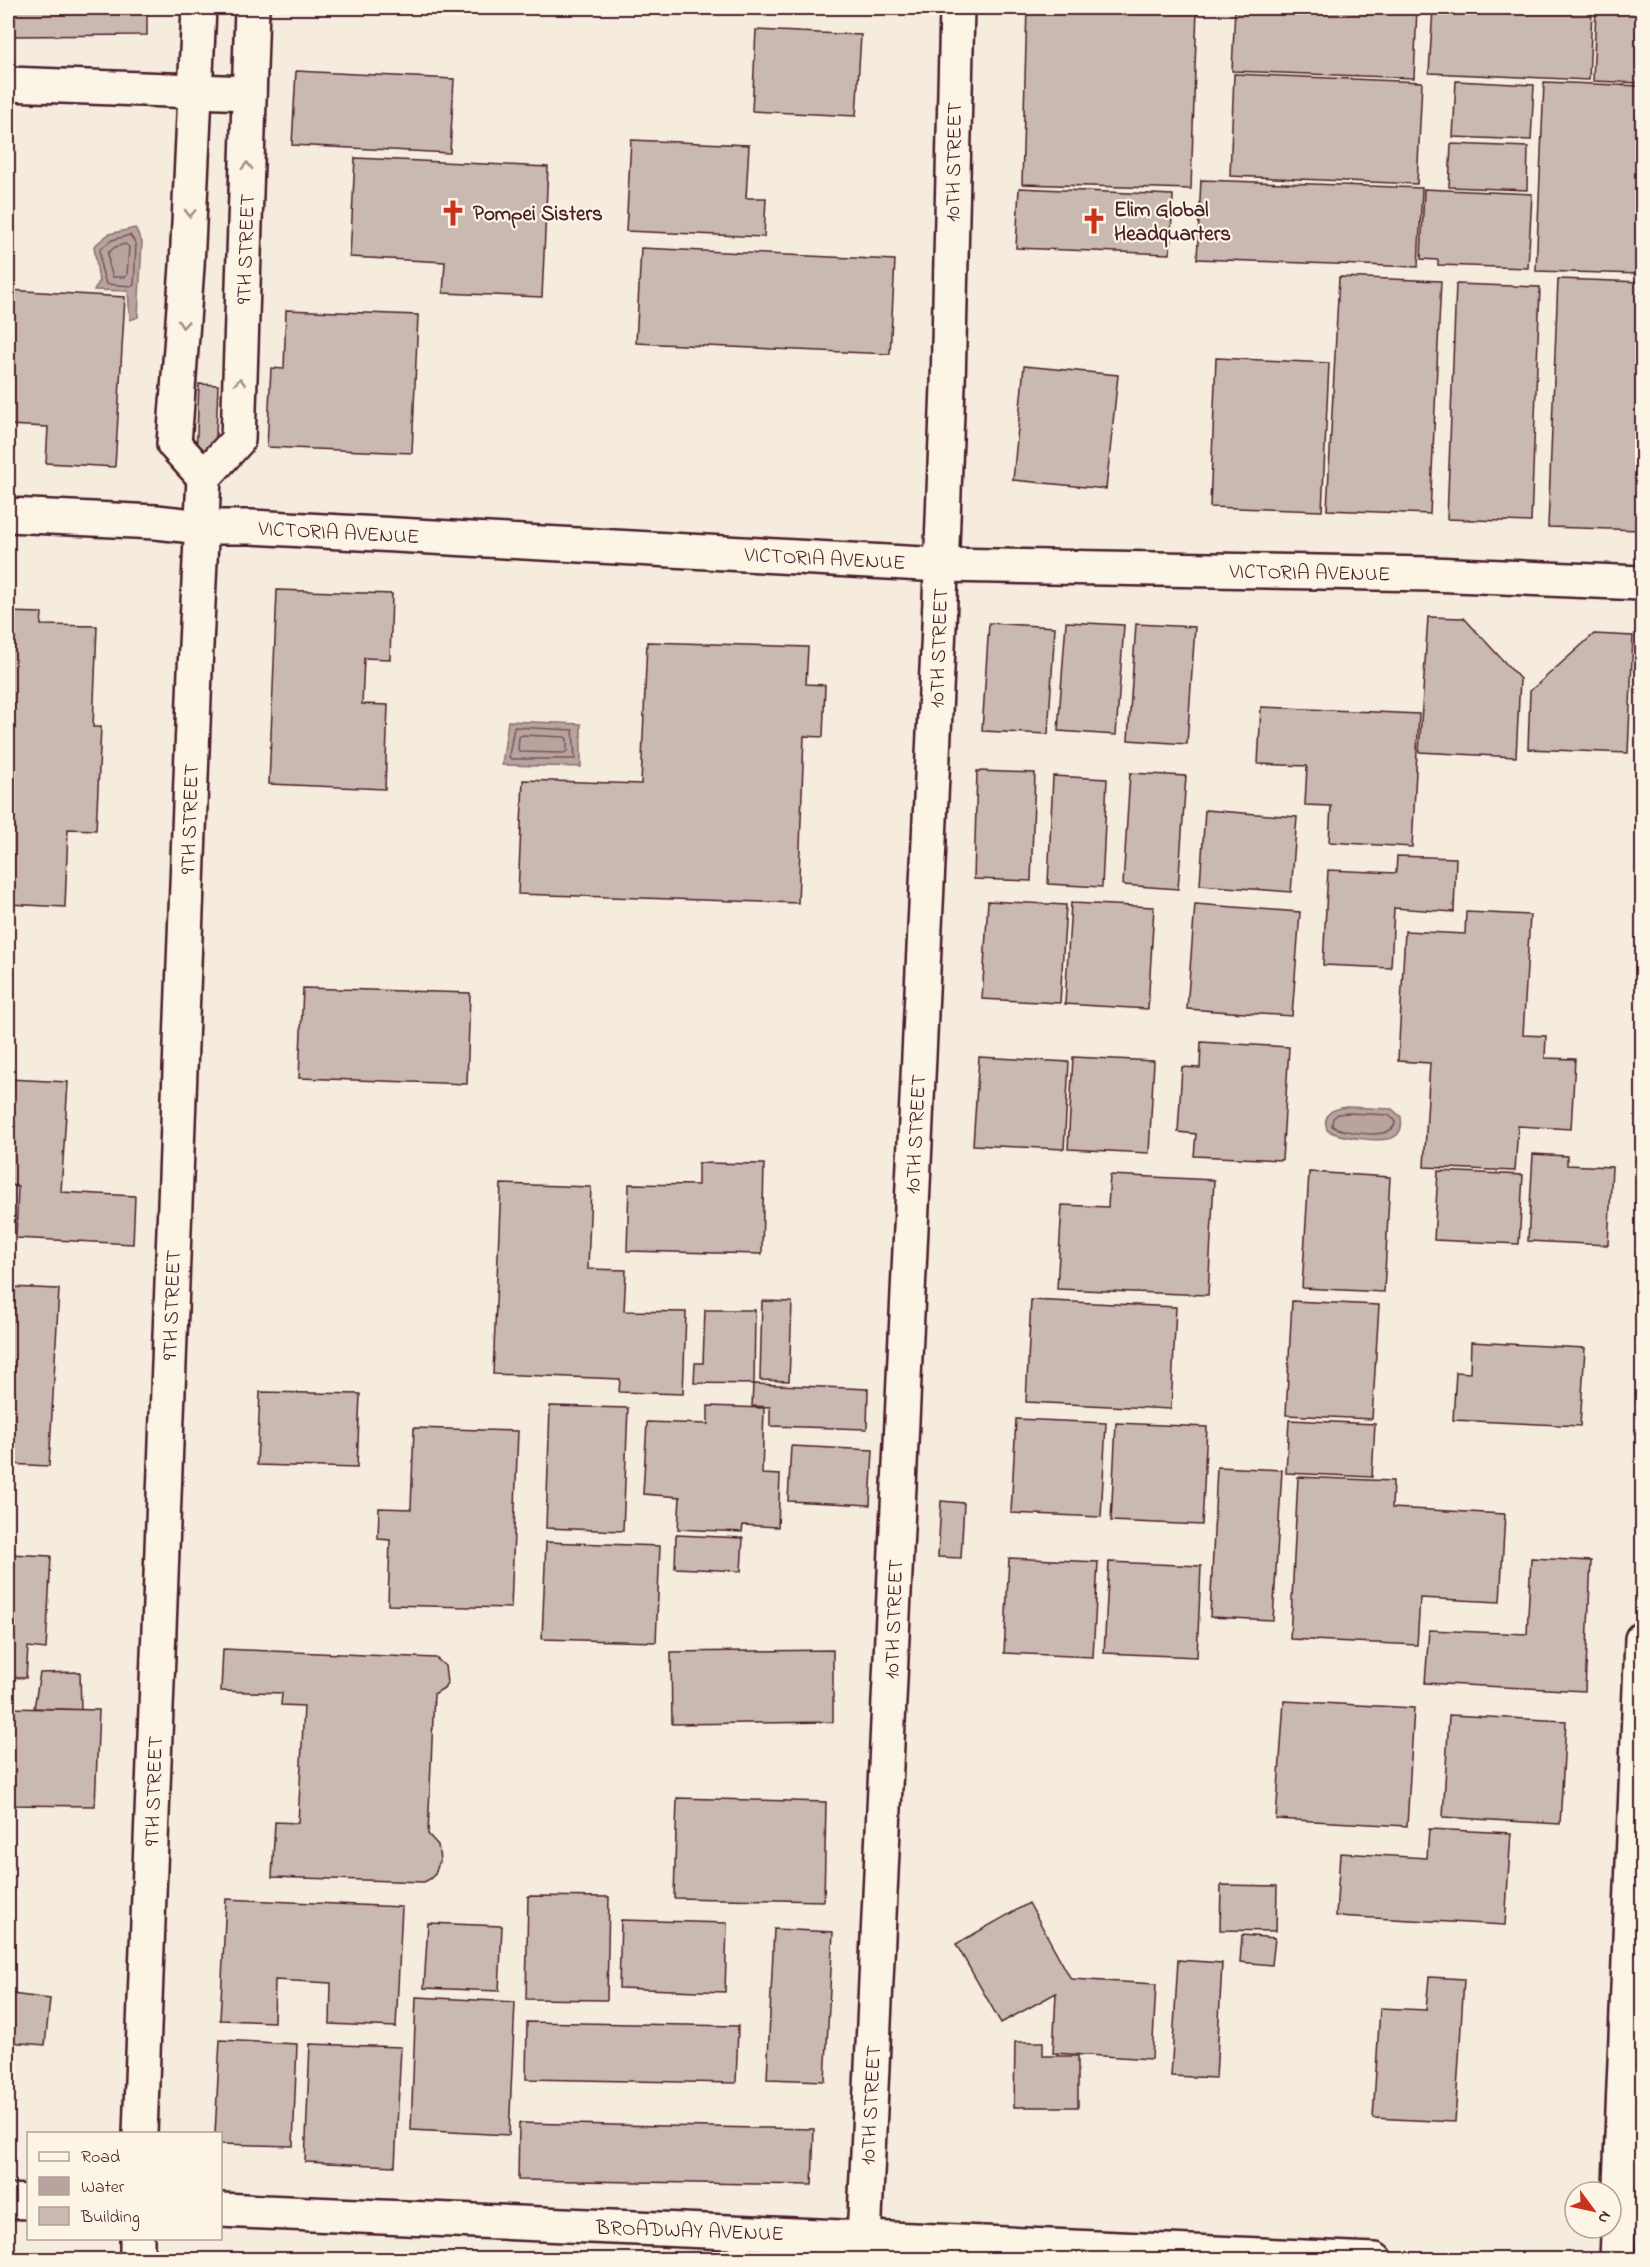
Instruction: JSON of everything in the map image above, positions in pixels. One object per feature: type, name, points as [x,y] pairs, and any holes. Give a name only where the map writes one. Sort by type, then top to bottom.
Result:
[{"type":"street","points":[[199,8],[187,266],[174,444],[204,477]]},
{"type":"street","name":"9TH STREET","points":[[140,2132],[204,477],[238,440],[252,8]]},
{"type":"street","name":"10TH STREET","points":[[864,2248],[942,565],[957,8]]},
{"type":"street","points":[[8,84],[249,93]]},
{"type":"street","name":"VICTORIA AVENUE","points":[[8,514],[156,522],[202,527],[263,528],[942,565],[1431,574],[1642,583]]},
{"type":"street","points":[[1617,2259],[1642,1639]]},
{"type":"street","points":[[8,2201],[27,2202]]},
{"type":"street","name":"BROADWAY AVENUE","points":[[222,2210],[864,2248],[1375,2259]]},
{"type":"street","points":[[137,2240],[137,2259]]},
{"type":"water","points":[[135,228],[142,242],[138,317],[130,320],[128,291],[94,290],[99,282],[94,246],[109,234]]},
{"type":"water","points":[[508,721],[581,724],[581,767],[502,765]]},
{"type":"water","points":[[1347,1107],[1392,1109],[1401,1117],[1400,1131],[1391,1138],[1373,1140],[1327,1130],[1327,1116],[1337,1109]]},
{"type":"building","points":[[8,8],[147,8],[147,35],[8,36]]},
{"type":"building","points":[[1027,8],[1197,8],[1191,189],[1022,184]]},
{"type":"building","points":[[1235,8],[1417,8],[1414,78],[1232,71]]},
{"type":"building","points":[[1433,8],[1592,9],[1589,80],[1429,73]]},
{"type":"building","points":[[1596,8],[1642,8],[1642,83],[1593,81]]},
{"type":"building","points":[[756,30],[861,35],[856,116],[752,111]]},
{"type":"building","points":[[296,71],[454,79],[450,153],[292,145]]},
{"type":"building","points":[[1234,74],[1422,82],[1417,184],[1230,176]]},
{"type":"building","points":[[1456,81],[1534,85],[1531,140],[1453,137]]},
{"type":"building","points":[[1544,82],[1642,86],[1642,274],[1536,271]]},
{"type":"building","points":[[631,140],[749,145],[746,198],[766,198],[764,237],[626,231]]},
{"type":"building","points":[[1451,144],[1528,147],[1527,190],[1449,187]]},
{"type":"building","points":[[355,158],[548,167],[542,297],[443,293],[445,262],[350,257]]},
{"type":"building","points":[[1201,180],[1422,188],[1418,267],[1197,259]]},
{"type":"building","name":"Elim Global Headquarters","points":[[1019,188],[1173,195],[1170,254],[1016,248]]},
{"type":"building","points":[[1424,189],[1532,194],[1528,268],[1438,265],[1438,260],[1421,259]]},
{"type":"building","points":[[641,248],[895,260],[890,354],[636,343]]},
{"type":"building","points":[[1339,277],[1441,281],[1430,514],[1327,510]]},
{"type":"building","points":[[1558,279],[1642,282],[1641,530],[1548,527]]},
{"type":"building","points":[[1456,284],[1540,287],[1531,522],[1447,519]]},
{"type":"building","points":[[8,290],[125,297],[115,467],[46,463],[48,427],[8,425]]},
{"type":"building","points":[[286,310],[418,315],[412,453],[267,447],[271,368],[284,369]]},
{"type":"building","points":[[1216,358],[1329,363],[1322,511],[1210,507]]},
{"type":"building","points":[[1024,366],[1118,375],[1106,489],[1013,480]]},
{"type":"building","points":[[199,384],[218,385],[215,458],[196,458]]},
{"type":"building","points":[[277,590],[392,594],[390,659],[364,658],[362,704],[388,705],[385,789],[269,784]]},
{"type":"building","points":[[8,612],[42,613],[41,625],[97,626],[93,727],[101,727],[96,830],[68,829],[65,907],[8,904]]},
{"type":"building","points":[[1428,617],[1464,618],[1520,679],[1516,757],[1419,752]]},
{"type":"building","points":[[1066,622],[1124,625],[1116,735],[1058,731]]},
{"type":"building","points":[[989,623],[1055,627],[1048,734],[982,731]]},
{"type":"building","points":[[1136,624],[1195,627],[1187,744],[1128,740]]},
{"type":"building","points":[[1594,634],[1633,636],[1628,753],[1528,749],[1530,691]]},
{"type":"building","points":[[647,642],[808,647],[806,684],[825,685],[823,737],[804,736],[798,903],[518,894],[523,780],[641,784]]},
{"type":"building","points":[[1261,707],[1419,714],[1412,847],[1329,842],[1331,806],[1305,805],[1307,766],[1258,764]]},
{"type":"building","points":[[977,771],[1035,773],[1031,881],[974,879]]},
{"type":"building","points":[[1130,773],[1186,776],[1178,889],[1123,885]]},
{"type":"building","points":[[1053,776],[1107,779],[1102,887],[1048,884]]},
{"type":"building","points":[[1205,810],[1297,817],[1291,892],[1200,885]]},
{"type":"building","points":[[1397,856],[1456,858],[1454,912],[1394,908],[1391,968],[1323,965],[1328,870],[1396,873]]},
{"type":"building","points":[[988,901],[1066,905],[1060,1003],[982,999]]},
{"type":"building","points":[[1071,903],[1154,907],[1148,1009],[1065,1004]]},
{"type":"building","points":[[1195,904],[1300,912],[1292,1016],[1187,1009]]},
{"type":"building","points":[[1466,912],[1530,915],[1523,1035],[1546,1036],[1545,1058],[1575,1059],[1571,1129],[1518,1126],[1515,1171],[1424,1167],[1430,1063],[1398,1061],[1405,931],[1465,934]]},
{"type":"building","points":[[303,988],[470,993],[467,1084],[299,1078]]},
{"type":"building","points":[[1201,1042],[1289,1047],[1282,1160],[1194,1156],[1196,1134],[1178,1132],[1182,1067],[1200,1068]]},
{"type":"building","points":[[979,1057],[1069,1062],[1064,1149],[973,1145]]},
{"type":"building","points":[[1073,1057],[1154,1061],[1149,1153],[1068,1149]]},
{"type":"building","points":[[8,1079],[68,1082],[61,1192],[135,1196],[133,1244],[16,1238],[18,1186],[8,1185]]},
{"type":"building","points":[[1533,1154],[1567,1156],[1567,1165],[1612,1167],[1608,1245],[1528,1241]]},
{"type":"building","points":[[698,1163],[764,1164],[762,1254],[627,1251],[629,1184],[698,1185]]},
{"type":"building","points":[[1438,1171],[1523,1175],[1519,1244],[1434,1240]]},
{"type":"building","points":[[1309,1172],[1390,1177],[1384,1292],[1302,1288]]},
{"type":"building","points":[[1110,1175],[1214,1180],[1208,1295],[1057,1289],[1062,1205],[1108,1207]]},
{"type":"building","points":[[501,1184],[591,1187],[588,1269],[626,1270],[624,1311],[686,1312],[683,1394],[619,1392],[620,1379],[493,1374]]},
{"type":"building","points":[[8,1287],[59,1289],[49,1466],[8,1464]]},
{"type":"building","points":[[1031,1300],[1176,1307],[1171,1409],[1026,1402]]},
{"type":"building","points":[[762,1301],[792,1302],[789,1381],[760,1380]]},
{"type":"building","points":[[1292,1301],[1379,1305],[1372,1419],[1286,1415]]},
{"type":"building","points":[[705,1310],[755,1310],[754,1384],[694,1383],[695,1363],[703,1363]]},
{"type":"building","points":[[1471,1342],[1585,1348],[1580,1426],[1453,1420],[1456,1372],[1470,1373]]},
{"type":"building","points":[[753,1384],[868,1389],[867,1429],[770,1426],[770,1407],[752,1406]]},
{"type":"building","points":[[260,1392],[360,1394],[357,1468],[257,1465]]},
{"type":"building","points":[[550,1406],[628,1408],[623,1531],[546,1528]]},
{"type":"building","points":[[708,1406],[764,1408],[762,1474],[780,1475],[778,1527],[743,1525],[742,1532],[678,1529],[680,1497],[643,1494],[647,1422],[708,1424]]},
{"type":"building","points":[[1016,1419],[1106,1423],[1101,1517],[1011,1513]]},
{"type":"building","points":[[1289,1420],[1375,1424],[1372,1477],[1286,1473]]},
{"type":"building","points":[[1116,1423],[1207,1427],[1202,1525],[1111,1521]]},
{"type":"building","points":[[414,1428],[518,1431],[511,1608],[388,1605],[390,1540],[378,1539],[379,1508],[411,1509]]},
{"type":"building","points":[[791,1446],[873,1450],[870,1505],[788,1501]]},
{"type":"building","points":[[1217,1467],[1282,1470],[1273,1620],[1210,1617]]},
{"type":"building","points":[[1298,1477],[1393,1481],[1392,1508],[1505,1514],[1500,1602],[1420,1598],[1417,1645],[1290,1639]]},
{"type":"building","points":[[941,1501],[964,1503],[961,1558],[938,1557]]},
{"type":"building","points":[[676,1535],[743,1538],[741,1571],[675,1568]]},
{"type":"building","points":[[546,1542],[660,1546],[656,1642],[542,1639]]},
{"type":"building","points":[[8,1554],[51,1556],[46,1649],[28,1647],[26,1678],[8,1677]]},
{"type":"building","points":[[1009,1558],[1098,1562],[1093,1657],[1004,1653]]},
{"type":"building","points":[[1531,1558],[1591,1561],[1585,1691],[1425,1683],[1429,1630],[1527,1634]]},
{"type":"building","points":[[1109,1562],[1201,1566],[1197,1657],[1104,1653]]},
{"type":"building","points":[[223,1649],[436,1658],[445,1666],[447,1683],[444,1688],[434,1694],[428,1834],[438,1845],[440,1860],[435,1874],[430,1879],[424,1882],[272,1877],[275,1822],[298,1823],[304,1706],[281,1705],[282,1693],[221,1691]]},
{"type":"building","points":[[833,1650],[833,1722],[672,1724],[671,1652]]},
{"type":"building","points":[[80,1672],[81,1710],[34,1708],[40,1673]]},
{"type":"building","points":[[1284,1701],[1414,1708],[1407,1826],[1276,1819]]},
{"type":"building","points":[[8,1708],[99,1710],[95,1806],[8,1805]]},
{"type":"building","points":[[1449,1715],[1566,1721],[1560,1824],[1443,1817]]},
{"type":"building","points":[[677,1798],[826,1802],[824,1901],[674,1898]]},
{"type":"building","points":[[1429,1829],[1511,1833],[1505,1925],[1336,1916],[1340,1853],[1427,1858]]},
{"type":"building","points":[[1221,1885],[1277,1886],[1276,1931],[1220,1930]]},
{"type":"building","points":[[528,1896],[609,1897],[607,2000],[526,1999]]},
{"type":"building","points":[[226,1899],[402,1907],[396,2027],[330,2024],[331,1983],[275,1980],[274,2022],[220,2020]]},
{"type":"building","points":[[1029,1903],[1071,1979],[1156,1984],[1152,2059],[1053,2053],[1056,1993],[1001,2023],[956,1944]]},
{"type":"building","points":[[621,1920],[727,1923],[725,1992],[619,1988]]},
{"type":"building","points":[[428,1923],[502,1926],[499,1991],[424,1988]]},
{"type":"building","points":[[774,1929],[833,1932],[825,2081],[767,2079]]},
{"type":"building","points":[[1242,1935],[1275,1938],[1272,1965],[1240,1962]]},
{"type":"building","points":[[1178,1960],[1222,1963],[1216,2078],[1171,2076]]},
{"type":"building","points":[[1429,1977],[1464,1979],[1455,2122],[1373,2118],[1380,2008],[1426,2010]]},
{"type":"building","points":[[12,1994],[50,1999],[45,2045],[8,2042]]},
{"type":"building","points":[[416,1997],[515,2002],[509,2135],[411,2130]]},
{"type":"building","points":[[527,2022],[738,2026],[736,2083],[526,2079]]},
{"type":"building","points":[[220,2040],[297,2044],[293,2146],[222,2144],[222,2132],[215,2132]]},
{"type":"building","points":[[1015,2042],[1043,2042],[1043,2056],[1078,2056],[1078,2107],[1014,2107]]},
{"type":"building","points":[[310,2044],[401,2047],[395,2166],[305,2162]]},
{"type":"building","points":[[519,2123],[814,2129],[812,2185],[518,2180]]},
{"type":"place","name":"Pompei Sisters","points":[[453,213]]},
{"type":"place","name":"Elim Global Headquarters","points":[[1094,221]]}]
